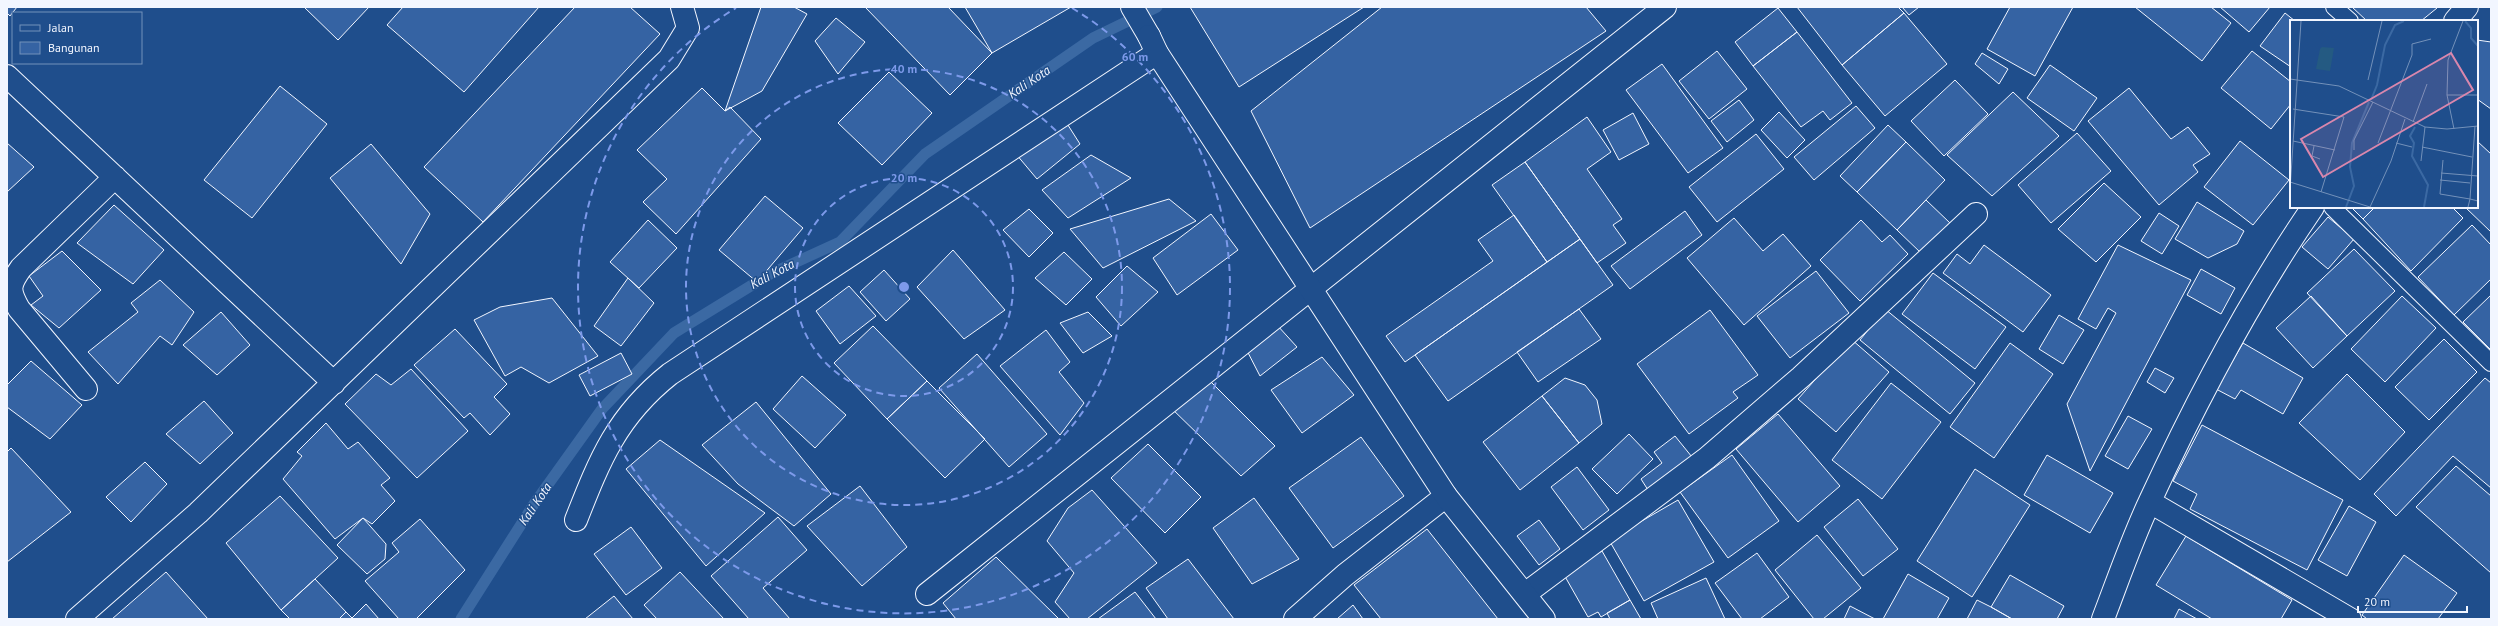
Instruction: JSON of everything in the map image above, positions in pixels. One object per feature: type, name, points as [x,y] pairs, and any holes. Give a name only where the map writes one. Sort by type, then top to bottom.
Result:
[{"type":"street","points":[[77,619],[198,513],[669,59],[688,28],[682,7]]},
{"type":"street","points":[[1132,7],[1153,44],[1446,496],[1544,619]]},
{"type":"street","points":[[927,594],[1665,7]]},
{"type":"street","points":[[2455,20],[2467,7]]},
{"type":"street","points":[[576,520],[599,463],[616,433],[631,411],[659,382],[1153,44]]},
{"type":"street","points":[[7,76],[334,383]]},
{"type":"street","points":[[86,389],[19,309],[11,295],[12,281],[21,268],[115,178]]},
{"type":"street","points":[[2103,619],[2150,502],[2209,380],[2289,243],[2312,208]]},
{"type":"street","points":[[1525,594],[1707,458],[1801,376],[1976,214]]},
{"type":"street","points":[[1296,619],[1345,574],[1446,496]]},
{"type":"street","points":[[2150,502],[2350,619]]},
{"type":"lane","points":[[2334,7],[2349,20]]},
{"type":"lane","points":[[2333,208],[2491,363]]},
{"type":"building","points":[[7,7],[17,7],[10,16],[7,13]]},
{"type":"building","points":[[304,7],[369,7],[338,40]]},
{"type":"building","points":[[403,7],[539,7],[464,92],[387,25]]},
{"type":"building","points":[[575,7],[630,7],[660,34],[483,222],[424,167]]},
{"type":"building","points":[[761,7],[794,7],[807,14],[762,91],[725,111]]},
{"type":"building","points":[[865,7],[948,7],[992,53],[950,95]]},
{"type":"building","points":[[965,7],[1071,7],[992,53]]},
{"type":"building","points":[[1190,7],[1364,7],[1239,87]]},
{"type":"building","points":[[1382,7],[1586,7],[1606,31],[1310,228],[1251,111]]},
{"type":"building","points":[[1797,7],[1898,7],[1904,13],[1842,65]]},
{"type":"building","points":[[1902,7],[1919,7],[1909,15]]},
{"type":"building","points":[[2010,7],[2073,7],[2035,76],[1987,49]]},
{"type":"building","points":[[2135,7],[2211,7],[2231,23],[2202,61]]},
{"type":"building","points":[[2220,7],[2270,7],[2249,32]]},
{"type":"building","points":[[2352,7],[2437,7],[2422,20],[2366,20]]},
{"type":"building","points":[[1778,8],[1797,32],[1753,66],[1735,42]]},
{"type":"building","points":[[1904,13],[1947,64],[1885,116],[1842,65]]},
{"type":"building","points":[[2285,13],[2294,20],[2290,20],[2290,66],[2260,46]]},
{"type":"building","points":[[836,18],[865,42],[838,74],[815,41]]},
{"type":"building","points":[[1797,32],[1852,103],[1830,120],[1823,111],[1801,127],[1753,66]]},
{"type":"building","points":[[2478,40],[2491,42],[2491,109],[2478,100]]},
{"type":"building","points":[[1717,51],[1747,89],[1709,119],[1679,81]]},
{"type":"building","points":[[2252,51],[2290,81],[2290,105],[2271,129],[2221,88]]},
{"type":"building","points":[[1982,53],[2008,69],[1999,84],[1975,64]]},
{"type":"building","points":[[1662,64],[1723,148],[1688,173],[1626,90]]},
{"type":"building","points":[[2050,65],[2097,98],[2074,131],[2027,98]]},
{"type":"building","points":[[889,72],[932,113],[882,165],[838,123]]},
{"type":"building","points":[[1955,80],[1988,114],[1944,156],[1911,121]]},
{"type":"building","points":[[280,86],[327,124],[252,218],[204,180]]},
{"type":"building","points":[[702,88],[725,111],[730,107],[761,139],[676,234],[643,202],[667,179],[637,150]]},
{"type":"building","points":[[2129,88],[2171,139],[2188,127],[2210,154],[2193,165],[2198,172],[2159,205],[2088,121]]},
{"type":"building","points":[[2013,92],[2059,136],[1992,196],[1947,155]]},
{"type":"building","points":[[1739,100],[1754,120],[1727,142],[1711,121]]},
{"type":"building","points":[[1856,106],[1875,128],[1814,180],[1794,157]]},
{"type":"building","points":[[1779,112],[1805,140],[1787,158],[1761,130]]},
{"type":"building","points":[[1633,113],[1649,144],[1619,160],[1603,130]]},
{"type":"building","points":[[1587,117],[1611,152],[1587,169],[1622,219],[1613,225],[1626,243],[1597,263],[1525,162]]},
{"type":"building","points":[[1066,122],[1080,144],[1037,179],[1016,154]]},
{"type":"building","points":[[1888,125],[1906,142],[1857,192],[1840,176]]},
{"type":"building","points":[[2077,133],[2111,171],[2051,223],[2018,185]]},
{"type":"building","points":[[1756,134],[1784,169],[1717,222],[1689,187]]},
{"type":"building","points":[[2240,141],[2289,180],[2253,225],[2204,187]]},
{"type":"building","points":[[1906,142],[1945,180],[1897,230],[1857,192]]},
{"type":"building","points":[[2478,142],[2491,154],[2491,232],[2466,208],[2478,208]]},
{"type":"building","points":[[7,143],[34,167],[7,192]]},
{"type":"building","points":[[371,144],[430,214],[401,264],[330,178]]},
{"type":"building","points":[[1091,155],[1131,178],[1068,218],[1042,190]]},
{"type":"building","points":[[1525,162],[1580,239],[1547,262],[1492,185]]},
{"type":"building","points":[[2104,183],[2141,217],[2096,262],[2058,229]]},
{"type":"building","points":[[765,196],[803,228],[757,282],[719,250]]},
{"type":"building","points":[[1169,199],[1196,221],[1103,268],[1070,229]]},
{"type":"building","points":[[1926,200],[1950,223],[1921,253],[1897,230]]},
{"type":"building","points":[[2197,202],[2244,231],[2237,244],[2208,258],[2175,239]]},
{"type":"building","points":[[114,205],[164,250],[133,284],[77,243]]},
{"type":"building","points":[[2352,208],[2374,208],[2363,219]]},
{"type":"building","points":[[2374,208],[2453,208],[2463,218],[2411,271],[2363,219]]},
{"type":"building","points":[[1029,209],[1053,233],[1029,257],[1003,230]]},
{"type":"building","points":[[1685,211],[1702,235],[1630,289],[1611,266]]},
{"type":"building","points":[[2159,213],[2179,226],[2162,254],[2141,241]]},
{"type":"building","points":[[1211,214],[1238,250],[1177,295],[1153,258]]},
{"type":"building","points":[[1514,215],[1547,262],[1405,362],[1386,336],[1493,261],[1478,240]]},
{"type":"building","points":[[2328,217],[2354,239],[2328,269],[2302,247]]},
{"type":"building","points":[[1734,218],[1763,251],[1783,234],[1811,266],[1744,325],[1687,258]]},
{"type":"building","points":[[648,220],[677,248],[639,288],[610,262]]},
{"type":"building","points":[[1861,220],[1882,242],[1890,235],[1908,254],[1860,301],[1820,260]]},
{"type":"building","points":[[2472,225],[2491,245],[2491,279],[2454,315],[2418,277]]},
{"type":"building","points":[[1580,239],[1613,285],[1448,401],[1415,355]]},
{"type":"building","points":[[1984,245],[2051,295],[2023,332],[1943,273],[1957,254],[1970,264]]},
{"type":"building","points":[[2118,245],[2191,280],[2090,471],[2067,404],[2116,313],[2108,308],[2096,329],[2078,319]]},
{"type":"building","points":[[2354,249],[2395,291],[2347,336],[2307,293]]},
{"type":"building","points":[[953,250],[1005,310],[964,339],[917,287]]},
{"type":"building","points":[[62,251],[101,290],[59,328],[31,305],[43,296],[29,276]]},
{"type":"building","points":[[1064,252],[1092,279],[1066,305],[1035,278]]},
{"type":"building","points":[[1127,266],[1158,292],[1121,326],[1096,297]]},
{"type":"building","points":[[2201,269],[2235,288],[2221,314],[2187,295]]},
{"type":"building","points":[[884,270],[910,299],[886,321],[860,292]]},
{"type":"building","points":[[1816,271],[1849,313],[1790,358],[1757,316]]},
{"type":"building","points":[[1933,273],[2006,327],[1975,369],[1902,314]]},
{"type":"building","points":[[628,278],[654,303],[621,346],[594,326]]},
{"type":"building","points":[[160,280],[194,312],[172,345],[160,336],[118,384],[88,352],[138,312],[131,303]]},
{"type":"building","points":[[849,286],[876,316],[840,344],[816,311]]},
{"type":"building","points":[[2491,295],[2491,350],[2463,322]]},
{"type":"building","points":[[2311,296],[2347,336],[2313,368],[2276,328]]},
{"type":"building","points":[[2402,296],[2436,328],[2385,382],[2351,349]]},
{"type":"building","points":[[552,298],[598,356],[549,383],[521,367],[505,376],[474,320],[500,307]]},
{"type":"building","points":[[1579,309],[1601,339],[1538,382],[1517,352]]},
{"type":"building","points":[[1885,309],[1975,383],[1950,414],[1860,340]]},
{"type":"building","points":[[1710,310],[1758,375],[1733,392],[1738,398],[1689,434],[1637,364]]},
{"type":"building","points":[[221,312],[250,345],[217,375],[183,345]]},
{"type":"building","points":[[1088,312],[1112,336],[1083,353],[1060,323]]},
{"type":"building","points":[[2059,315],[2084,330],[2063,364],[2039,349]]},
{"type":"building","points":[[1277,325],[1297,347],[1260,376],[1242,341]]},
{"type":"building","points":[[873,326],[927,381],[887,419],[834,363]]},
{"type":"building","points":[[455,329],[507,384],[494,397],[510,414],[490,435],[470,413],[464,418],[414,365]]},
{"type":"building","points":[[1046,330],[1070,362],[1059,372],[1084,403],[1060,435],[1000,366]]},
{"type":"building","points":[[1851,339],[1889,372],[1836,432],[1798,399]]},
{"type":"building","points":[[2444,339],[2477,372],[2429,420],[2395,387]]},
{"type":"building","points":[[2010,343],[2053,374],[1994,458],[1950,427]]},
{"type":"building","points":[[2243,343],[2303,378],[2283,414],[2241,390],[2235,399],[2216,389]]},
{"type":"building","points":[[621,353],[632,374],[590,396],[579,375]]},
{"type":"building","points":[[977,354],[1047,434],[1009,467],[939,388]]},
{"type":"building","points":[[1322,357],[1354,395],[1302,433],[1271,390]]},
{"type":"building","points":[[31,361],[82,405],[50,439],[7,407],[7,385]]},
{"type":"building","points":[[2155,368],[2174,378],[2165,393],[2147,382]]},
{"type":"building","points":[[411,369],[468,431],[417,478],[345,404],[376,374],[391,385]]},
{"type":"building","points":[[1202,373],[1275,446],[1241,476],[1168,405]]},
{"type":"building","points":[[2347,374],[2405,432],[2360,480],[2299,423]]},
{"type":"building","points":[[802,376],[846,415],[815,448],[773,409]]},
{"type":"building","points":[[1565,378],[1585,385],[1597,400],[1602,424],[1579,443],[1542,396]]},
{"type":"building","points":[[2485,378],[2491,383],[2491,488],[2453,456],[2396,516],[2374,494]]},
{"type":"building","points":[[927,381],[985,439],[945,478],[887,419]]},
{"type":"building","points":[[1891,383],[1941,422],[1882,499],[1832,460]]},
{"type":"building","points":[[1542,396],[1579,443],[1520,490],[1483,442]]},
{"type":"building","points":[[204,401],[233,433],[200,464],[166,434]]},
{"type":"building","points":[[756,402],[831,494],[794,526],[738,484],[702,445]]},
{"type":"building","points":[[1778,414],[1840,486],[1798,522],[1736,449]]},
{"type":"building","points":[[2128,416],[2152,429],[2128,469],[2105,456]]},
{"type":"building","points":[[326,423],[348,449],[358,442],[390,478],[381,485],[395,501],[372,524],[363,518],[335,539],[283,479],[302,456],[297,452]]},
{"type":"building","points":[[2202,425],[2343,500],[2307,570],[2190,509],[2197,494],[2173,481]]},
{"type":"building","points":[[1629,434],[1653,459],[1617,494],[1592,469]]},
{"type":"building","points":[[1675,436],[1692,457],[1648,490],[1641,479],[1662,463],[1654,452]]},
{"type":"building","points":[[1361,437],[1404,496],[1333,548],[1289,488]]},
{"type":"building","points":[[660,440],[765,513],[706,566],[626,469]]},
{"type":"building","points":[[1148,444],[1201,497],[1165,533],[1111,478]]},
{"type":"building","points":[[11,448],[71,512],[7,562],[7,452]]},
{"type":"building","points":[[1732,455],[1779,521],[1728,558],[1680,492]]},
{"type":"building","points":[[2047,455],[2113,493],[2090,533],[2024,495]]},
{"type":"building","points":[[145,462],[167,484],[131,522],[106,497]]},
{"type":"building","points":[[2456,466],[2491,496],[2491,573],[2416,507]]},
{"type":"building","points":[[1577,467],[1609,510],[1583,530],[1551,487]]},
{"type":"building","points":[[1975,469],[2030,505],[1972,597],[1917,561]]},
{"type":"building","points":[[860,486],[907,547],[862,586],[807,526]]},
{"type":"building","points":[[1092,490],[1157,563],[1087,619],[1070,619],[1055,602],[1074,573],[1047,541],[1068,508]]},
{"type":"building","points":[[280,496],[338,558],[281,610],[226,543]]},
{"type":"building","points":[[1254,498],[1299,559],[1252,584],[1213,528]]},
{"type":"building","points":[[1858,499],[1898,549],[1863,576],[1824,527]]},
{"type":"building","points":[[1678,500],[1714,562],[1644,601],[1609,540]]},
{"type":"building","points":[[2349,506],[2376,522],[2347,576],[2318,560]]},
{"type":"building","points":[[778,517],[807,550],[763,588],[790,619],[749,619],[711,576]]},
{"type":"building","points":[[363,518],[386,544],[385,559],[367,574],[337,545]]},
{"type":"building","points":[[420,519],[465,570],[416,619],[399,619],[365,581],[399,552],[392,543]]},
{"type":"building","points":[[1539,520],[1560,549],[1539,565],[1517,536]]},
{"type":"building","points":[[631,527],[662,568],[626,595],[594,554]]},
{"type":"building","points":[[1427,529],[1498,619],[1381,619],[1354,585]]},
{"type":"building","points":[[1817,535],[1861,588],[1823,619],[1814,619],[1775,570]]},
{"type":"building","points":[[2186,536],[2292,600],[2281,619],[2212,619],[2156,585]]},
{"type":"building","points":[[1602,551],[1630,600],[1601,617],[1598,612],[1588,617],[1563,573]]},
{"type":"building","points":[[1757,553],[1789,597],[1760,619],[1742,619],[1715,583]]},
{"type":"building","points":[[2404,555],[2457,593],[2438,619],[2367,619],[2362,615]]},
{"type":"building","points":[[996,557],[1059,619],[956,619],[943,603]]},
{"type":"building","points":[[1188,559],[1234,619],[1168,619],[1146,588]]},
{"type":"building","points":[[166,572],[208,619],[112,619]]},
{"type":"building","points":[[680,572],[724,619],[657,619],[644,605]]},
{"type":"building","points":[[1908,574],[1949,598],[1937,619],[1883,619]]},
{"type":"building","points":[[2010,575],[2064,606],[2057,619],[2012,619],[1991,607]]},
{"type":"building","points":[[1706,578],[1725,619],[1658,619],[1651,603]]},
{"type":"building","points":[[315,579],[346,612],[339,619],[290,619],[281,610]]},
{"type":"building","points":[[1135,592],[1156,619],[1098,619]]},
{"type":"building","points":[[614,596],[633,619],[585,619]]},
{"type":"building","points":[[1630,600],[1641,619],[1610,619],[1607,613]]},
{"type":"building","points":[[1977,600],[1991,607],[2012,619],[1967,619]]},
{"type":"building","points":[[366,604],[379,619],[339,619],[346,612],[352,618]]},
{"type":"building","points":[[1353,605],[1363,619],[1337,619]]},
{"type":"building","points":[[1850,606],[1875,619],[1844,619]]},
{"type":"building","points":[[2179,609],[2197,619],[2174,619]]},
{"type":"waterway","name":"Kali Kota","points":[[461,619],[534,504],[602,409],[674,333],[770,274],[840,242],[925,154],[1093,38],[1157,7]]}]
